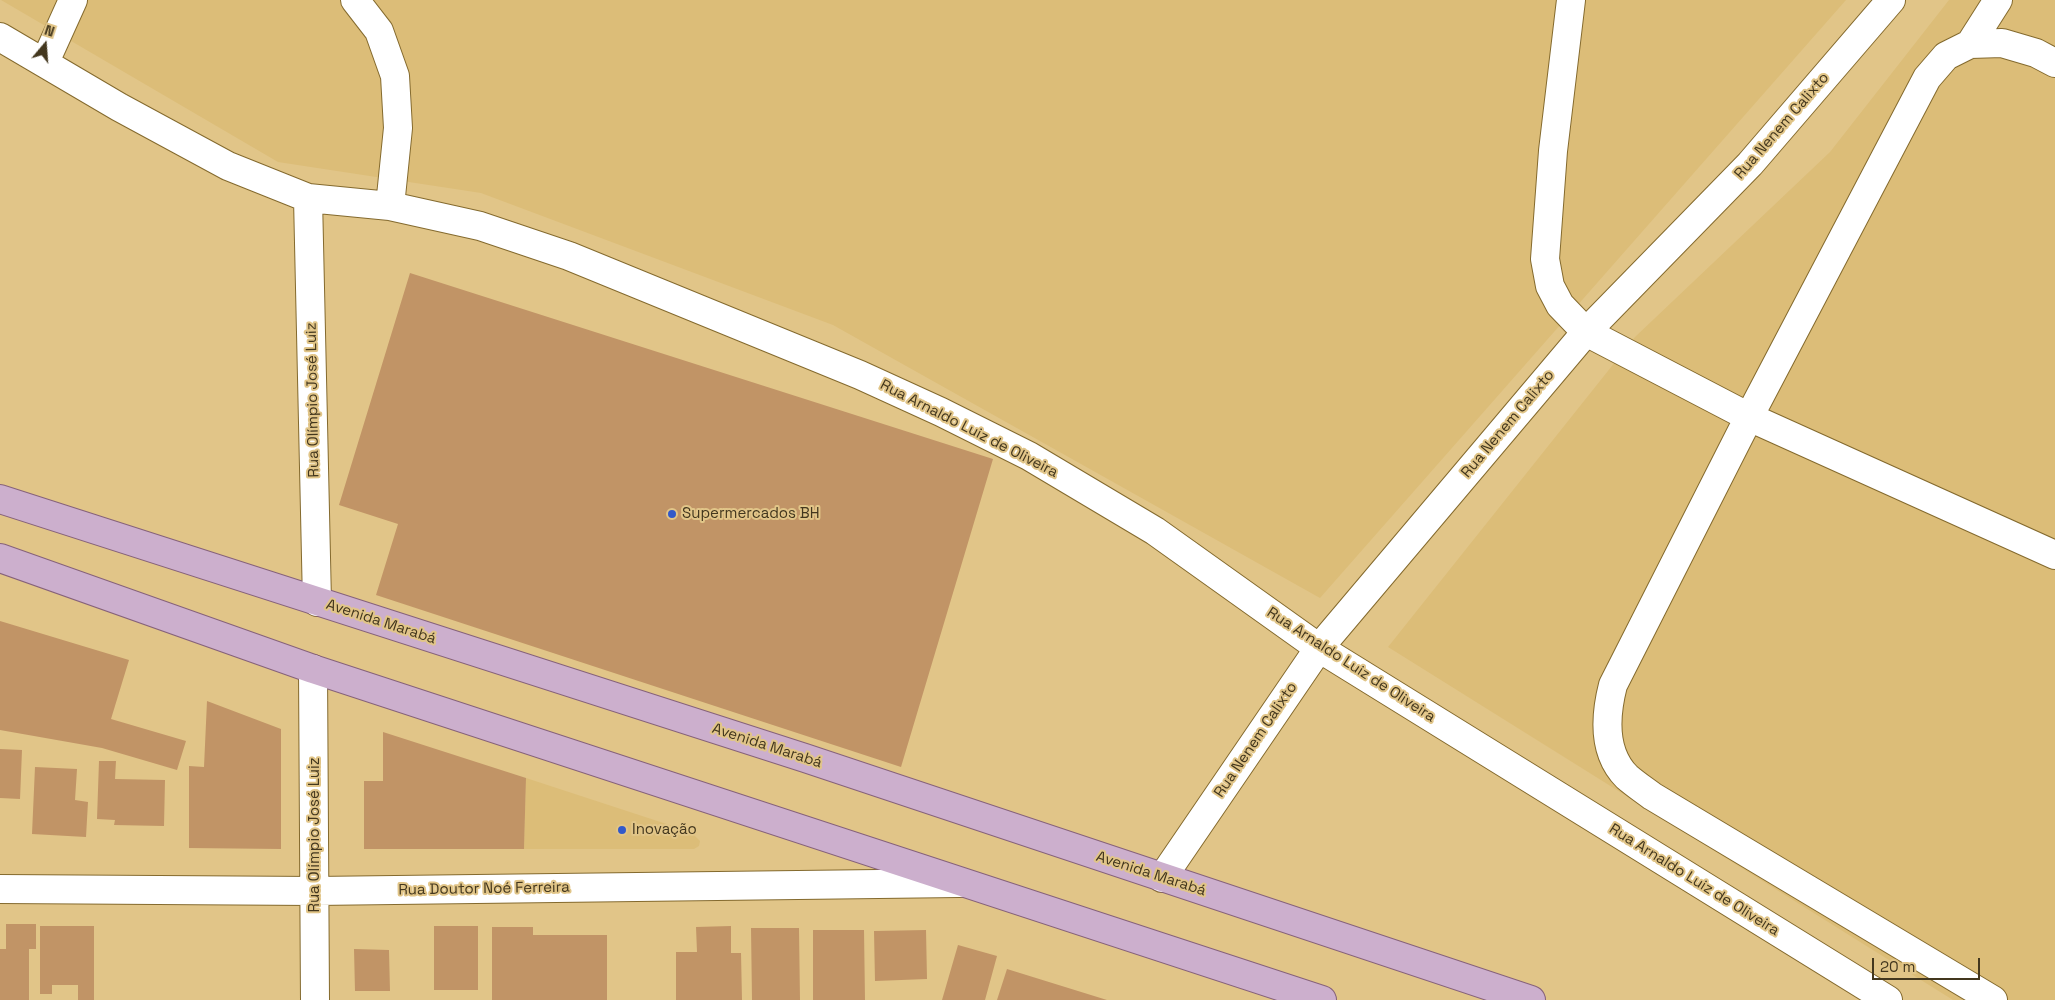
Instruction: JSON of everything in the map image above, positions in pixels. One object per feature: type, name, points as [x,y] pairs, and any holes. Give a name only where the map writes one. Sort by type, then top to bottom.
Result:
[{"type":"main road","name":"Avenida Marabá","points":[[0,499],[805,758],[1531,1000]]},
{"type":"main road","points":[[0,558],[313,669],[1322,1000]]},
{"type":"street","points":[[45,62],[73,0]]},
{"type":"street","points":[[355,0],[379,31],[395,76],[398,128],[390,206]]},
{"type":"street","points":[[1562,0],[1567,34]]},
{"type":"street","points":[[1571,0],[1553,150],[1545,259],[1550,286],[1560,305],[1586,332],[1748,417],[2055,555]]},
{"type":"street","name":"Rua Nenem Calixto","points":[[1162,878],[1319,648],[1586,332],[1750,164],[1891,0]]},
{"type":"street","points":[[1970,44],[1998,0]]},
{"type":"street","name":"Rua Arnaldo Luiz de Oliveira","points":[[0,37],[119,107],[228,166],[308,198],[390,206],[480,226],[569,256],[860,375],[941,412],[1029,456],[1155,531],[1319,648],[1888,1000]]},
{"type":"street","points":[[1992,1000],[1652,796],[1626,776],[1614,758],[1606,733],[1607,707],[1613,685],[1748,417],[1927,78],[1946,56],[1970,44],[2002,43],[2036,53],[2055,63]]},
{"type":"street","name":"Rua Olímpio José Luiz","points":[[308,198],[317,602]]},
{"type":"street","name":"Rua Olímpio José Luiz","points":[[313,669],[315,1000]]},
{"type":"street","name":"Rua Doutor Noé Ferreira","points":[[0,889],[315,891],[968,883]]},
{"type":"shaded area","points":[[1,0],[1846,0],[1320,598],[833,325],[481,193],[278,162]]},
{"type":"shaded area","points":[[1949,0],[2055,0],[2055,1000],[1953,1000],[1388,647],[1635,337],[1830,152]]},
{"type":"shaded area","points":[[526,778],[691,832],[700,841],[699,846],[694,849],[524,849]]},
{"type":"building","name":"Supermercados BH","points":[[410,273],[993,459],[901,767],[376,595],[398,524],[339,505]]},
{"type":"building","points":[[0,621],[129,660],[111,719],[186,741],[177,770],[102,748],[0,730]]},
{"type":"building","points":[[207,701],[281,729],[281,849],[189,848],[189,766],[204,767]]},
{"type":"building","points":[[383,732],[526,778],[524,849],[364,849],[364,781],[383,781]]},
{"type":"building","points":[[0,749],[22,750],[20,799],[0,798]]},
{"type":"building","points":[[99,761],[116,761],[115,779],[165,780],[164,826],[114,825],[115,820],[97,819]]},
{"type":"building","points":[[35,767],[77,769],[75,800],[88,802],[86,837],[32,834]]},
{"type":"building","points":[[6,924],[36,924],[36,949],[29,949],[29,1000],[0,1000],[0,949],[6,949]]},
{"type":"building","points":[[40,926],[94,926],[94,1000],[78,1000],[78,985],[52,985],[52,994],[40,994]]},
{"type":"building","points":[[434,926],[478,926],[478,990],[434,990]]},
{"type":"building","points":[[731,926],[731,953],[741,953],[742,1000],[676,1000],[676,952],[697,952],[696,927]]},
{"type":"building","points":[[492,927],[533,927],[533,935],[607,935],[607,1000],[492,1000]]},
{"type":"building","points":[[751,928],[799,928],[800,1000],[752,1000]]},
{"type":"building","points":[[813,930],[864,930],[865,1000],[813,1000]]},
{"type":"building","points":[[926,930],[927,979],[875,981],[874,931]]},
{"type":"building","points":[[958,945],[997,956],[985,1000],[942,1000]]},
{"type":"building","points":[[354,949],[389,950],[390,991],[355,991]]},
{"type":"building","points":[[1007,969],[1107,1000],[997,1000]]},
{"type":"place","name":"Supermercados BH","points":[[672,514]]},
{"type":"place","name":"Inovação","points":[[622,830]]}]
